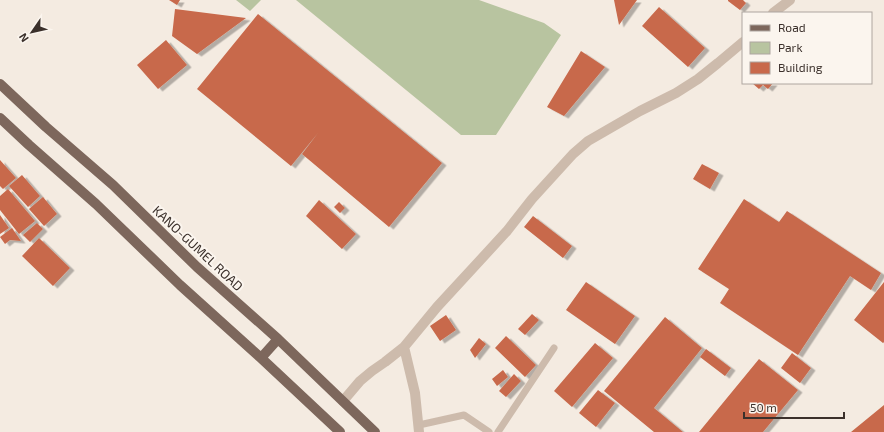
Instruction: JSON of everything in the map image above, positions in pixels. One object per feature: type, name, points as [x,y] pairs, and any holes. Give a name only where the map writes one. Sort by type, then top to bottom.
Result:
[{"type":"main road","name":"KANO-GUMEL ROAD","points":[[0,84],[46,127],[113,185],[197,267],[278,340],[376,432]]},
{"type":"main road","points":[[0,118],[96,204],[180,285],[340,432]]},
{"type":"main road","points":[[261,358],[278,340]]},
{"type":"street","points":[[774,12],[790,0]]},
{"type":"street","points":[[343,401],[360,381],[404,346],[573,154],[588,141],[640,111],[676,93],[698,79],[742,43]]},
{"type":"street","points":[[404,346],[415,393],[419,429]]},
{"type":"lane","points":[[498,432],[554,348]]},
{"type":"lane","points":[[419,429],[464,414],[489,432]]},
{"type":"green space","points":[[236,0],[261,0],[250,11]]},
{"type":"green space","points":[[296,0],[479,0],[544,23],[561,35],[496,135],[461,135]]},
{"type":"building","points":[[169,0],[180,0],[177,5]]},
{"type":"building","points":[[614,0],[637,0],[619,25]]},
{"type":"building","points":[[728,0],[743,0],[746,3],[740,10]]},
{"type":"building","points":[[659,7],[705,48],[688,67],[642,26]]},
{"type":"building","points":[[175,9],[246,18],[197,54],[172,36]]},
{"type":"building","points":[[258,14],[442,163],[389,227],[302,154],[318,133],[291,166],[197,89]]},
{"type":"building","points":[[166,40],[187,65],[158,89],[137,65]]},
{"type":"building","points":[[581,51],[605,67],[564,116],[547,107]]},
{"type":"building","points":[[753,84],[772,84],[768,89],[763,85],[759,89]]},
{"type":"building","points":[[0,160],[16,178],[3,189],[0,186]]},
{"type":"building","points":[[702,164],[719,173],[710,189],[693,179]]},
{"type":"building","points":[[22,175],[40,196],[28,207],[9,186]]},
{"type":"building","points":[[8,189],[35,221],[19,234],[0,210],[0,196]]},
{"type":"building","points":[[43,197],[57,214],[44,226],[29,209]]},
{"type":"building","points":[[744,199],[779,222],[787,211],[881,273],[871,290],[850,276],[798,355],[720,303],[729,289],[698,269]]},
{"type":"building","points":[[319,200],[356,234],[342,249],[306,216]]},
{"type":"building","points":[[339,202],[345,208],[340,213],[334,207]]},
{"type":"building","points":[[0,215],[9,228],[0,234]]},
{"type":"building","points":[[533,216],[572,246],[563,258],[524,227]]},
{"type":"building","points":[[37,223],[43,229],[30,242],[23,235]]},
{"type":"building","points":[[12,228],[21,241],[10,240],[5,244],[0,237]]},
{"type":"building","points":[[39,238],[70,268],[53,286],[22,256]]},
{"type":"building","points":[[586,282],[635,316],[615,344],[566,310]]},
{"type":"building","points":[[884,282],[884,342],[883,343],[854,320]]},
{"type":"building","points":[[532,314],[539,320],[525,335],[518,329]]},
{"type":"building","points":[[446,315],[456,330],[440,341],[430,326]]},
{"type":"building","points":[[665,317],[702,348],[654,408],[683,432],[654,432],[604,391]]},
{"type":"building","points":[[506,336],[536,365],[525,377],[495,348]]},
{"type":"building","points":[[479,338],[486,344],[475,358],[470,350]]},
{"type":"building","points":[[595,343],[613,358],[572,407],[554,391]]},
{"type":"building","points":[[706,349],[731,368],[725,376],[700,357]]},
{"type":"building","points":[[792,353],[811,368],[800,383],[781,368]]},
{"type":"building","points":[[759,359],[798,390],[763,432],[699,432]]},
{"type":"building","points":[[503,370],[508,377],[497,386],[492,379]]},
{"type":"building","points":[[514,374],[521,381],[506,397],[499,391]]},
{"type":"building","points":[[598,390],[615,403],[596,427],[579,413]]},
{"type":"building","points":[[884,405],[884,432],[851,432]]}]
